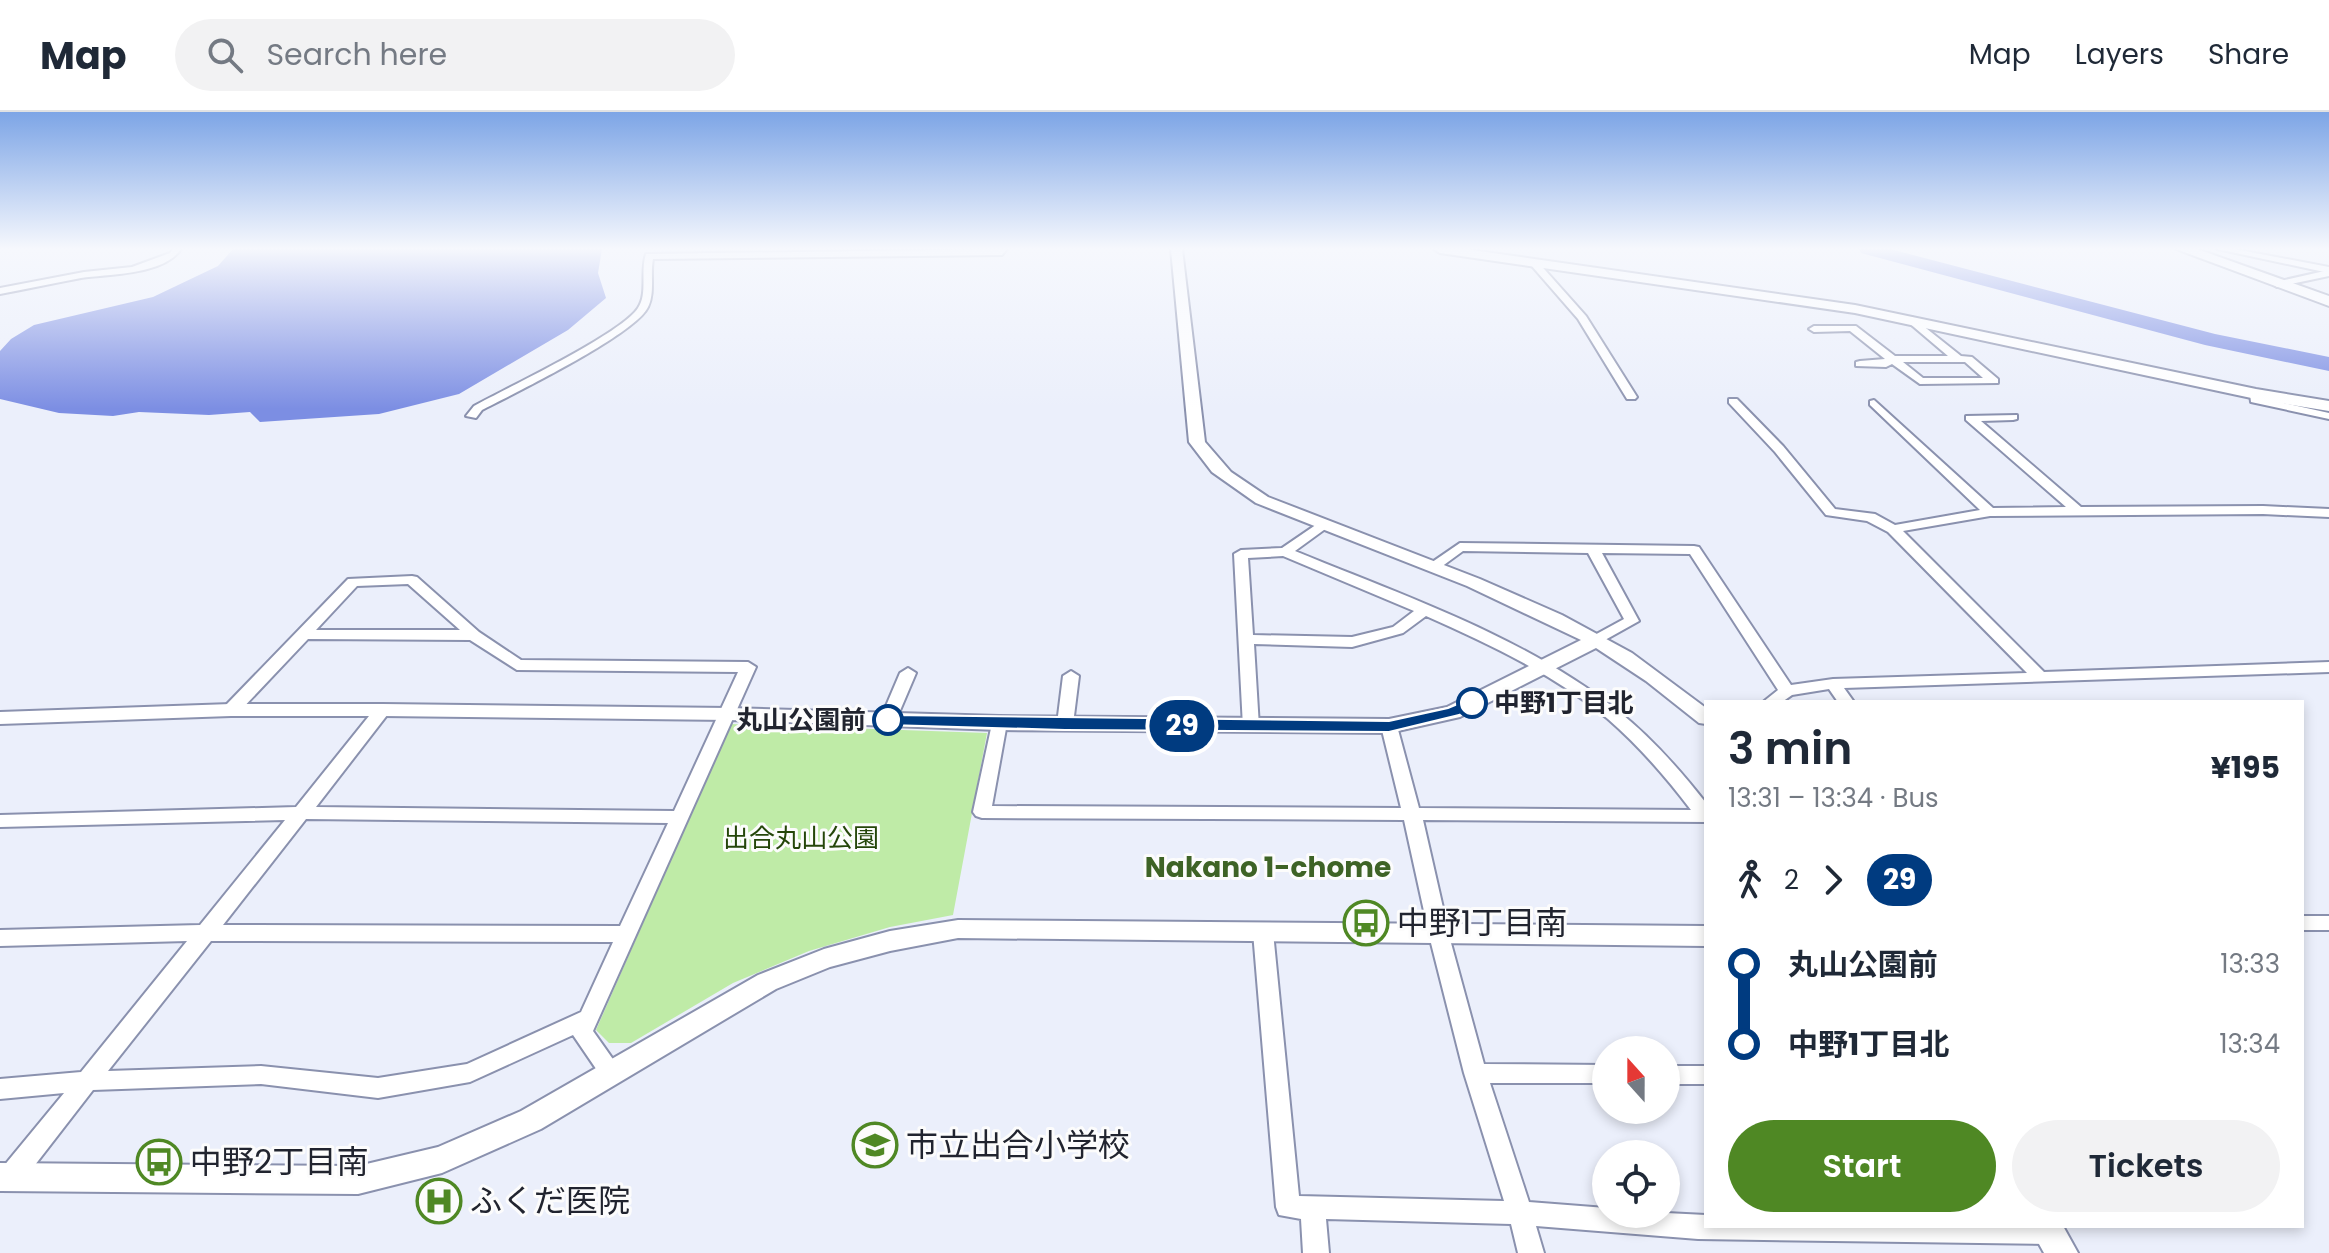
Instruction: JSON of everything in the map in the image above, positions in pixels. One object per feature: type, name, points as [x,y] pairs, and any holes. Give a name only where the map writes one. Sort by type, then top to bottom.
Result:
[{"type":"main road","points":[[1805,302],[1912,320],[2256,394],[2329,413]]},
{"type":"street","points":[[472,416],[478,408],[590,346],[640,313],[645,302]]},
{"type":"street","points":[[1182,302],[1197,442],[1208,460],[1231,482],[1262,500],[1476,583],[1596,640],[1648,673],[1704,716]]},
{"type":"street","points":[[1568,302],[1582,318],[1631,397]]},
{"type":"street","points":[[1912,320],[1958,359]]},
{"type":"street","points":[[1814,329],[1852,328],[1892,359],[1920,381],[1994,381],[1968,359],[1892,359],[1886,364],[1860,364]]},
{"type":"street","points":[[1733,401],[1779,449],[1831,512],[1870,517],[1893,529],[2040,677]]},
{"type":"street","points":[[1874,403],[1990,512]]},
{"type":"street","points":[[2013,417],[1970,418],[2080,513]]},
{"type":"street","points":[[1893,529],[1990,512],[2263,510],[2329,513]]},
{"type":"street","points":[[1285,552],[1323,524]]},
{"type":"street","points":[[1432,567],[1460,547],[1694,550],[1787,691]]},
{"type":"street","points":[[0,718],[231,710],[383,710],[729,714],[999,723],[1389,726],[1453,712],[1632,621],[1593,549]]},
{"type":"street","points":[[1251,727],[1241,554],[1285,552],[1488,636],[1599,704],[1674,775],[1704,813]]},
{"type":"street","points":[[231,710],[353,582],[412,580],[474,635],[517,665],[748,667],[582,1032],[611,1072]]},
{"type":"street","points":[[1246,639],[1352,642],[1398,630],[1425,610]]},
{"type":"street","points":[[304,634],[474,635]]},
{"type":"street","points":[[1774,700],[1787,691],[1833,684],[2329,667]]},
{"type":"street","points":[[888,720],[908,673]]},
{"type":"street","points":[[1065,724],[1071,676]]},
{"type":"street","points":[[1833,684],[1845,700]]},
{"type":"street","points":[[6,1176],[87,1081],[383,710]]},
{"type":"street","points":[[999,723],[982,812],[1704,816]]},
{"type":"street","points":[[1389,726],[1438,934],[1475,1073],[1531,1253]]},
{"type":"street","points":[[0,821],[299,813],[681,817]]},
{"type":"street","points":[[2304,923],[2329,923]]},
{"type":"street","points":[[6,1176],[358,1180],[442,1160],[531,1120],[767,982],[824,959],[890,941],[958,929],[1704,936]]},
{"type":"street","points":[[1263,932],[1288,1207],[1521,1213],[1704,1227]]},
{"type":"street","points":[[0,938],[204,933],[627,934]]},
{"type":"street","points":[[0,1089],[87,1081],[261,1075],[378,1088],[470,1073],[590,1017]]},
{"type":"street","points":[[1475,1073],[1592,1074]]},
{"type":"street","points":[[1680,1075],[1704,1075]]},
{"type":"street","points":[[1313,1208],[1316,1253]]},
{"type":"street","points":[[1733,1228],[2052,1237]]},
{"type":"green space","name":"出合丸山公園","points":[[730,724],[987,733],[953,915],[890,927],[809,951],[733,983],[631,1043],[609,1043],[596,1030]]},
{"type":"water","points":[[131,302],[601,302],[568,330],[459,394],[379,414],[260,422],[250,412],[209,415],[139,412],[113,416],[59,413],[0,399],[0,351],[11,339],[34,325]]},
{"type":"waterway","points":[[2070,302],[2213,340],[2329,364]]},
{"type":"bus line","name":"29","points":[[888,720],[1251,727],[1389,726],[1453,712],[1472,703]]},
{"type":"place","name":"中野1丁目北","points":[[1472,703]]},
{"type":"place","name":"丸山公園前","points":[[888,720]]},
{"type":"place","name":"中野1丁目南","points":[[1366,923]]},
{"type":"place","name":"市立出合小学校","points":[[875,1145]]},
{"type":"place","name":"中野2丁目南","points":[[159,1162]]},
{"type":"place","name":"ふくだ医院","points":[[439,1201]]},
{"type":"district","name":"Nakano 1-chome","points":[[1268,867]]}]
